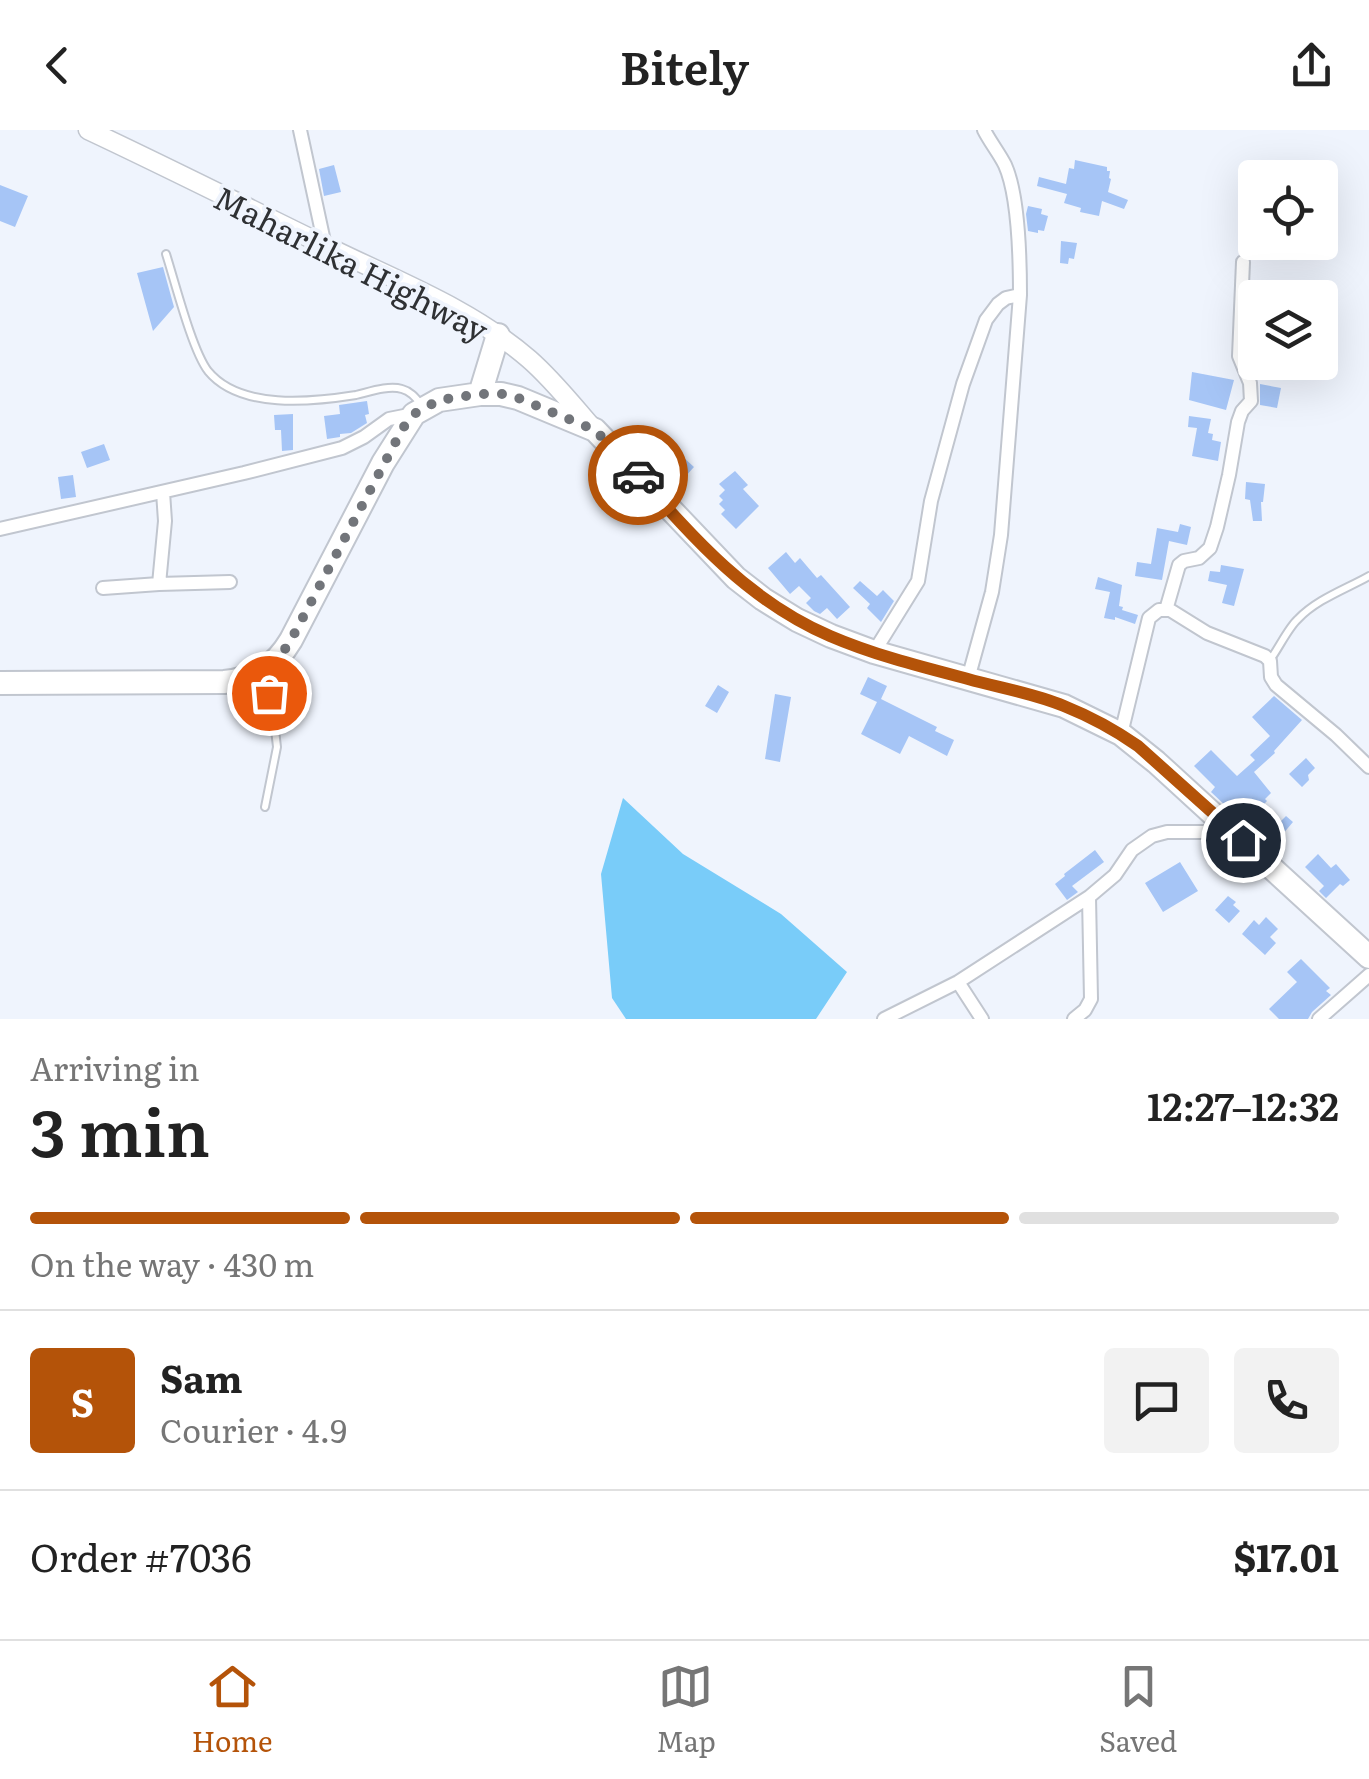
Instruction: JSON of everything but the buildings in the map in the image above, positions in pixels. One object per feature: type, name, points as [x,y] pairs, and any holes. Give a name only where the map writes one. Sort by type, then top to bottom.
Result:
[{"type":"highway","points":[[480,394],[498,335]]},
{"type":"highway","points":[[0,683],[247,679],[279,658],[291,640],[383,463],[419,410],[439,400],[502,394],[595,430]]},
{"type":"highway","name":"Maharlika Highway","points":[[595,430],[709,551],[763,599],[797,620],[874,652],[1064,706],[1121,734],[1369,956]]},
{"type":"main road","name":"Maharlika Highway","points":[[88,130],[406,282],[498,335],[528,358],[595,430]]},
{"type":"street","points":[[300,130],[325,246]]},
{"type":"street","points":[[968,679],[992,592],[1001,535],[1020,295],[1013,192],[1006,166],[984,130]]},
{"type":"street","points":[[1166,610],[1179,564],[1199,558],[1210,548],[1238,422],[1251,401],[1250,383],[1239,356],[1242,262]]},
{"type":"street","points":[[874,652],[918,581],[930,501],[954,412],[986,320],[1006,298],[1020,295]]},
{"type":"street","points":[[0,529],[342,448],[389,419],[419,410]]},
{"type":"street","points":[[159,584],[164,492]]},
{"type":"street","points":[[103,588],[230,582]]},
{"type":"street","points":[[1121,734],[1148,618],[1166,610],[1207,633],[1265,656],[1276,686],[1369,767]]},
{"type":"street","points":[[884,1019],[958,982],[1090,897],[1115,876],[1132,850],[1152,836],[1204,832],[1221,821]]},
{"type":"street","points":[[1074,1019],[1087,1008],[1092,990],[1090,897]]},
{"type":"street","points":[[1319,1019],[1369,975]]},
{"type":"street","points":[[958,982],[982,1019]]},
{"type":"street","points":[[1087,1008],[1098,1019]]},
{"type":"lane","points":[[166,254],[200,356],[209,372],[223,383],[288,402],[395,388],[408,391],[419,410]]},
{"type":"lane","points":[[1270,661],[1294,622],[1306,611],[1369,576]]},
{"type":"lane","points":[[264,670],[277,747],[266,807]]},
{"type":"water","points":[[623,798],[683,854],[781,914],[847,972],[816,1019],[626,1019],[612,998],[601,874]]},
{"type":"way so far","points":[[269,693],[264,670],[279,658],[291,640],[383,463],[403,428],[424,407],[439,400],[480,394],[518,398],[595,430],[638,475]]},
{"type":"route","points":[[638,475],[736,578],[797,620],[874,652],[1064,706],[1121,734],[1243,840]]}]
